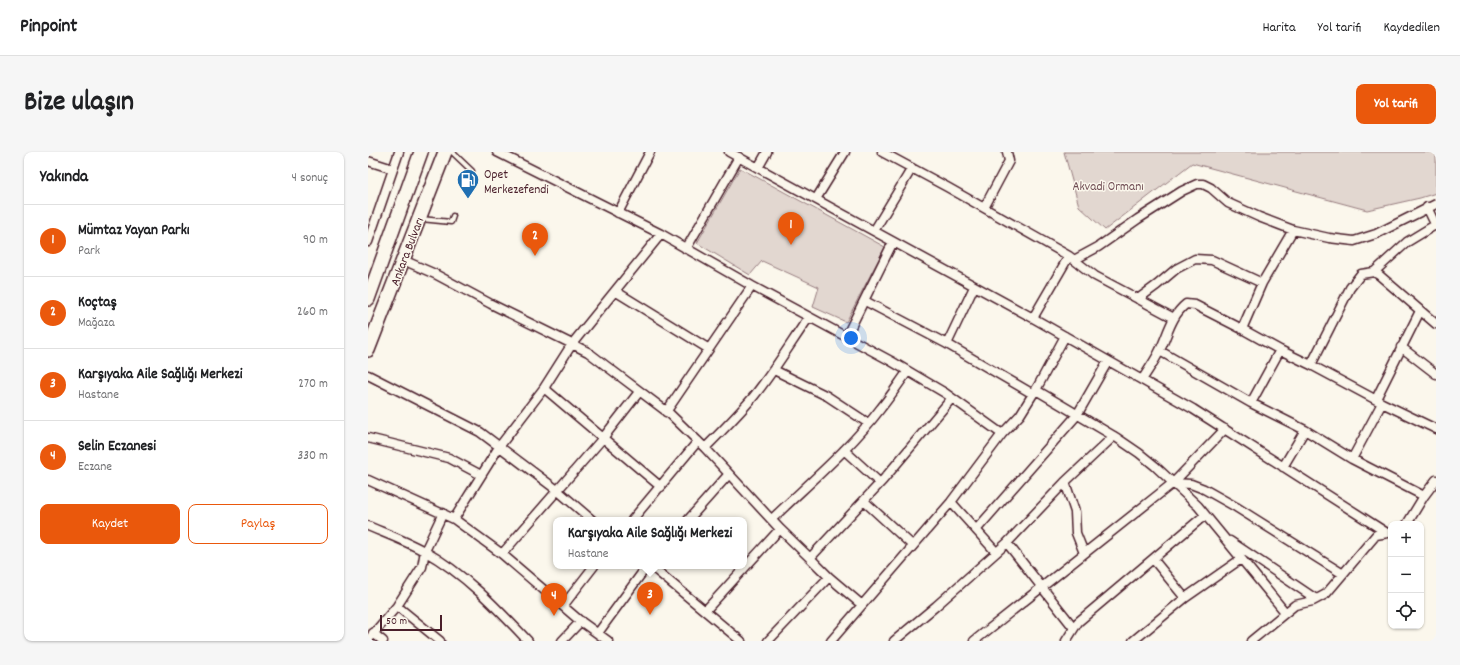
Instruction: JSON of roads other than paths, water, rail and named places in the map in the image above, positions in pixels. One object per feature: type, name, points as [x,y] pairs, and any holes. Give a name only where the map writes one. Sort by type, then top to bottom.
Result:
[{"type":"main road","name":"Ankara Bulvarı","points":[[368,299],[421,152]]},
{"type":"main road","name":"Ankara Bulvarı","points":[[368,350],[445,152]]},
{"type":"street","points":[[368,242],[399,152]]},
{"type":"street","points":[[497,152],[662,234],[752,286],[908,371],[952,398],[1002,434]]},
{"type":"street","points":[[618,213],[650,152]]},
{"type":"street","points":[[729,152],[1033,318],[1193,409],[1282,467],[1388,532]]},
{"type":"street","points":[[758,168],[767,152]]},
{"type":"street","points":[[816,199],[845,152]]},
{"type":"street","points":[[882,152],[1072,258],[1095,276],[1174,318]]},
{"type":"street","points":[[984,208],[1009,161],[1007,152]]},
{"type":"street","points":[[686,249],[739,157]]},
{"type":"street","points":[[368,161],[393,169]]},
{"type":"street","points":[[874,231],[912,168]]},
{"type":"street","points":[[1033,318],[1072,258],[1098,247],[1175,195],[1197,184],[1203,184],[1211,188],[1228,203],[1292,230],[1329,238],[1354,241],[1376,234],[1427,207],[1436,204]]},
{"type":"street","points":[[1311,364],[1350,288],[1361,274],[1374,272],[1407,242],[1436,226],[1427,207]]},
{"type":"street","points":[[1242,329],[1262,283],[1292,230]]},
{"type":"street","points":[[454,519],[499,447],[544,388],[572,344],[662,234]]},
{"type":"street","points":[[846,337],[893,242]]},
{"type":"street","points":[[1138,299],[1176,269],[1195,259],[1212,260],[1262,283]]},
{"type":"street","points":[[403,260],[435,274],[491,304],[588,352],[666,412],[698,441],[780,528],[829,577],[862,605]]},
{"type":"street","points":[[1374,272],[1380,275],[1436,324]]},
{"type":"street","points":[[666,412],[752,286]]},
{"type":"street","points":[[947,344],[974,287]]},
{"type":"street","points":[[615,291],[709,349]]},
{"type":"street","points":[[865,301],[1077,415],[1114,436],[1138,453],[1198,506],[1285,612]]},
{"type":"street","points":[[1142,380],[1160,351],[1174,318],[1186,304],[1195,305],[1436,429]]},
{"type":"street","points":[[1352,459],[1379,401],[1401,347],[1420,311]]},
{"type":"street","points":[[705,448],[735,418],[774,370],[808,317]]},
{"type":"street","points":[[832,641],[951,502],[1002,434],[1020,415],[1035,392],[1065,336]]},
{"type":"street","points":[[1401,347],[1436,374]]},
{"type":"street","points":[[1250,403],[1280,350]]},
{"type":"street","points":[[1160,351],[1250,403],[1305,430],[1352,459],[1424,496]]},
{"type":"street","points":[[976,530],[1077,415],[1108,361]]},
{"type":"street","points":[[774,370],[827,396],[868,423]]},
{"type":"street","points":[[772,519],[844,450],[881,409],[908,371]]},
{"type":"street","points":[[368,375],[480,432],[557,490],[588,517]]},
{"type":"street","points":[[544,388],[661,487]]},
{"type":"street","points":[[502,554],[603,438],[639,392]]},
{"type":"street","points":[[810,558],[880,483],[952,398]]},
{"type":"street","points":[[974,641],[1173,483],[1225,430]]},
{"type":"street","points":[[1282,467],[1305,430]]},
{"type":"street","points":[[894,641],[936,606],[1007,542],[1065,482],[1114,436]]},
{"type":"street","points":[[368,438],[449,458],[481,475]]},
{"type":"street","points":[[635,517],[698,441]]},
{"type":"street","points":[[844,450],[880,483]]},
{"type":"street","points":[[691,517],[730,474]]},
{"type":"street","points":[[368,480],[454,519],[502,554],[581,621],[608,641]]},
{"type":"street","points":[[1409,521],[1436,480]]},
{"type":"street","points":[[1065,482],[1075,512],[1076,533],[1084,553]]},
{"type":"street","points":[[1173,483],[1191,484],[1236,507],[1343,574]]},
{"type":"street","points":[[864,500],[914,546]]},
{"type":"street","points":[[951,502],[996,552]]},
{"type":"street","points":[[383,641],[371,636],[397,606],[422,567],[425,551],[443,513]]},
{"type":"street","points":[[1066,641],[1078,622],[1205,515]]},
{"type":"street","points":[[368,526],[394,536],[425,551],[457,574],[494,605],[528,641]]},
{"type":"street","points":[[747,564],[780,528]]},
{"type":"street","points":[[1251,641],[1294,605],[1316,599],[1326,594],[1376,535],[1388,533]]},
{"type":"street","points":[[1223,536],[1316,599]]},
{"type":"street","points":[[1007,542],[1074,628]]},
{"type":"street","points":[[1153,559],[1185,598]]},
{"type":"street","points":[[1133,641],[1185,598],[1241,559]]},
{"type":"street","points":[[563,606],[592,569]]},
{"type":"street","points":[[598,633],[645,569]]},
{"type":"street","points":[[655,569],[742,641]]},
{"type":"street","points":[[704,611],[742,569]]},
{"type":"street","points":[[768,641],[829,577]]},
{"type":"street","points":[[397,606],[440,641]]},
{"type":"street","points":[[562,641],[581,621]]},
{"type":"lane","points":[[452,152],[472,171],[469,179]]},
{"type":"lane","points":[[419,218],[451,222],[453,216]]},
{"type":"place","name":"Opet Merkezefendi","points":[[468,200]]},
{"type":"place","name":"Mümtaz Yayan Parkı","points":[[791,245]]},
{"type":"place","name":"Koçtaş","points":[[535,256]]},
{"type":"place","name":"Karşıyaka Aile Sağlığı Merkezi","points":[[650,615]]},
{"type":"place","name":"Selin Eczanesi","points":[[554,616]]},
{"type":"park label","name":"Akvadi Ormanı","points":[[1108,185]]}]
